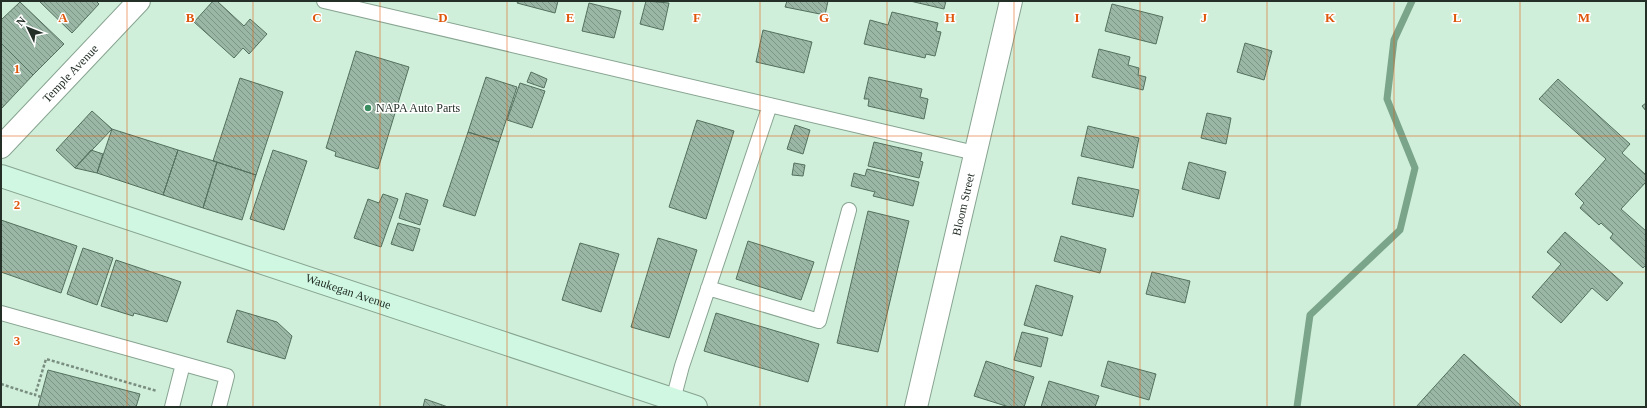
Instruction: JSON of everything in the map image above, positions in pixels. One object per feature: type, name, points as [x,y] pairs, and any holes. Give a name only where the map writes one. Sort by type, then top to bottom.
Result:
[{"type":"main road","name":"Waukegan Avenue","points":[[1,176],[696,407]]},
{"type":"street","name":"Temple Avenue","points":[[1,147],[139,1]]},
{"type":"street","name":"Bloom Street","points":[[916,407],[1011,1]]},
{"type":"lane","points":[[324,1],[975,153]]},
{"type":"lane","points":[[673,400],[682,366],[770,105]]},
{"type":"lane","points":[[708,288],[819,321],[848,210]]},
{"type":"lane","points":[[1,313],[227,376],[219,407]]},
{"type":"lane","points":[[172,407],[183,364]]},
{"type":"path","points":[[35,396],[46,359],[161,392]]},
{"type":"path","points":[[1,384],[41,397]]},
{"type":"building","points":[[39,1],[96,1],[99,4],[72,33]]},
{"type":"building","points":[[213,1],[217,1],[244,26],[250,19],[267,34],[249,54],[243,48],[234,58],[194,22]]},
{"type":"building","points":[[518,1],[558,1],[555,13],[517,3]]},
{"type":"building","points":[[646,1],[669,3],[663,30],[640,24]]},
{"type":"building","points":[[787,1],[828,1],[825,15],[785,7]]},
{"type":"building","points":[[910,1],[946,1],[944,9]]},
{"type":"building","points":[[20,2],[64,44],[33,75],[1,43],[1,20]]},
{"type":"building","points":[[589,3],[621,11],[614,38],[582,31]]},
{"type":"building","points":[[1112,4],[1163,17],[1156,44],[1105,31]]},
{"type":"building","points":[[892,12],[938,23],[936,31],[941,32],[935,56],[926,54],[925,58],[864,44],[870,20],[888,25]]},
{"type":"building","points":[[763,30],[812,42],[804,73],[756,62]]},
{"type":"building","points":[[1,43],[33,75],[1,109]]},
{"type":"building","points":[[1245,43],[1272,51],[1264,80],[1237,72]]},
{"type":"building","points":[[1099,49],[1130,57],[1128,65],[1139,68],[1138,75],[1146,77],[1143,90],[1092,77]]},
{"type":"building","name":"NAPA Auto Parts","points":[[356,51],[409,67],[378,169],[335,156],[336,152],[326,148]]},
{"type":"building","points":[[531,72],[547,79],[544,88],[527,82]]},
{"type":"building","points":[[486,77],[517,87],[499,142],[468,132]]},
{"type":"building","points":[[869,77],[922,89],[920,97],[928,99],[924,119],[868,106],[869,99],[864,99]]},
{"type":"building","points":[[240,78],[283,92],[256,175],[213,161]]},
{"type":"building","points":[[1558,79],[1630,144],[1622,153],[1646,175],[1646,182],[1621,209],[1646,231],[1646,265],[1643,268],[1610,238],[1613,234],[1601,223],[1599,225],[1580,208],[1584,203],[1575,194],[1606,159],[1539,99]]},
{"type":"building","points":[[520,83],[545,91],[532,128],[507,120]]},
{"type":"building","points":[[1646,103],[1646,111],[1642,106]]},
{"type":"building","points":[[92,111],[112,129],[75,168],[56,150]]},
{"type":"building","points":[[1207,113],[1231,118],[1226,144],[1201,138]]},
{"type":"building","points":[[697,120],[734,131],[706,219],[669,207]]},
{"type":"building","points":[[795,125],[810,130],[803,154],[787,149]]},
{"type":"building","points":[[1088,126],[1139,138],[1133,168],[1081,156]]},
{"type":"building","points":[[112,129],[178,150],[163,195],[97,173]]},
{"type":"building","points":[[468,132],[499,142],[475,216],[443,206]]},
{"type":"building","points":[[874,142],[922,153],[920,161],[923,162],[919,178],[868,166]]},
{"type":"building","points":[[91,150],[103,154],[97,173],[75,168]]},
{"type":"building","points":[[178,150],[217,162],[203,208],[163,195]]},
{"type":"building","points":[[273,150],[307,161],[284,230],[250,219]]},
{"type":"building","points":[[217,162],[256,175],[242,220],[203,208]]},
{"type":"building","points":[[1189,162],[1226,172],[1219,199],[1182,189]]},
{"type":"building","points":[[794,163],[805,165],[803,176],[792,175]]},
{"type":"building","points":[[867,169],[919,182],[913,206],[873,196],[875,192],[851,186],[854,173],[865,176]]},
{"type":"building","points":[[1078,177],[1139,190],[1133,217],[1072,204]]},
{"type":"building","points":[[406,193],[428,200],[420,225],[399,218]]},
{"type":"building","points":[[383,194],[398,199],[381,247],[354,238],[368,199],[379,203]]},
{"type":"building","points":[[868,211],[909,221],[878,352],[837,343]]},
{"type":"building","points":[[1,220],[77,246],[61,293],[1,272]]},
{"type":"building","points":[[398,223],[420,229],[413,251],[391,244]]},
{"type":"building","points":[[1565,232],[1623,283],[1607,301],[1592,288],[1561,323],[1532,297],[1561,264],[1547,252]]},
{"type":"building","points":[[1061,236],[1106,249],[1100,273],[1054,261]]},
{"type":"building","points":[[658,238],[697,250],[669,338],[631,327]]},
{"type":"building","points":[[748,241],[814,262],[801,300],[736,279]]},
{"type":"building","points":[[580,243],[619,254],[601,312],[562,300]]},
{"type":"building","points":[[83,248],[113,258],[97,305],[67,294]]},
{"type":"building","points":[[116,260],[181,282],[167,322],[134,313],[133,316],[101,306]]},
{"type":"building","points":[[1152,272],[1190,281],[1185,303],[1146,294]]},
{"type":"building","points":[[1036,285],[1073,296],[1062,336],[1024,325]]},
{"type":"building","points":[[237,310],[277,322],[292,336],[285,359],[227,342]]},
{"type":"building","points":[[716,313],[819,344],[808,382],[704,351]]},
{"type":"building","points":[[1022,332],[1048,338],[1041,367],[1014,360]]},
{"type":"building","points":[[1464,354],[1522,407],[1416,407]]},
{"type":"building","points":[[986,361],[1034,377],[1024,407],[1009,407],[974,396]]},
{"type":"building","points":[[1108,361],[1156,374],[1149,400],[1101,386]]},
{"type":"building","points":[[48,370],[140,394],[136,407],[38,407]]},
{"type":"building","points":[[1049,381],[1099,396],[1095,407],[1041,407]]},
{"type":"building","points":[[425,399],[448,407],[423,407]]},
{"type":"waterway","points":[[1297,407],[1310,315],[1400,230],[1415,168],[1387,99],[1394,40],[1412,1]]},
{"type":"place","name":"NAPA Auto Parts","points":[[368,108]]}]
